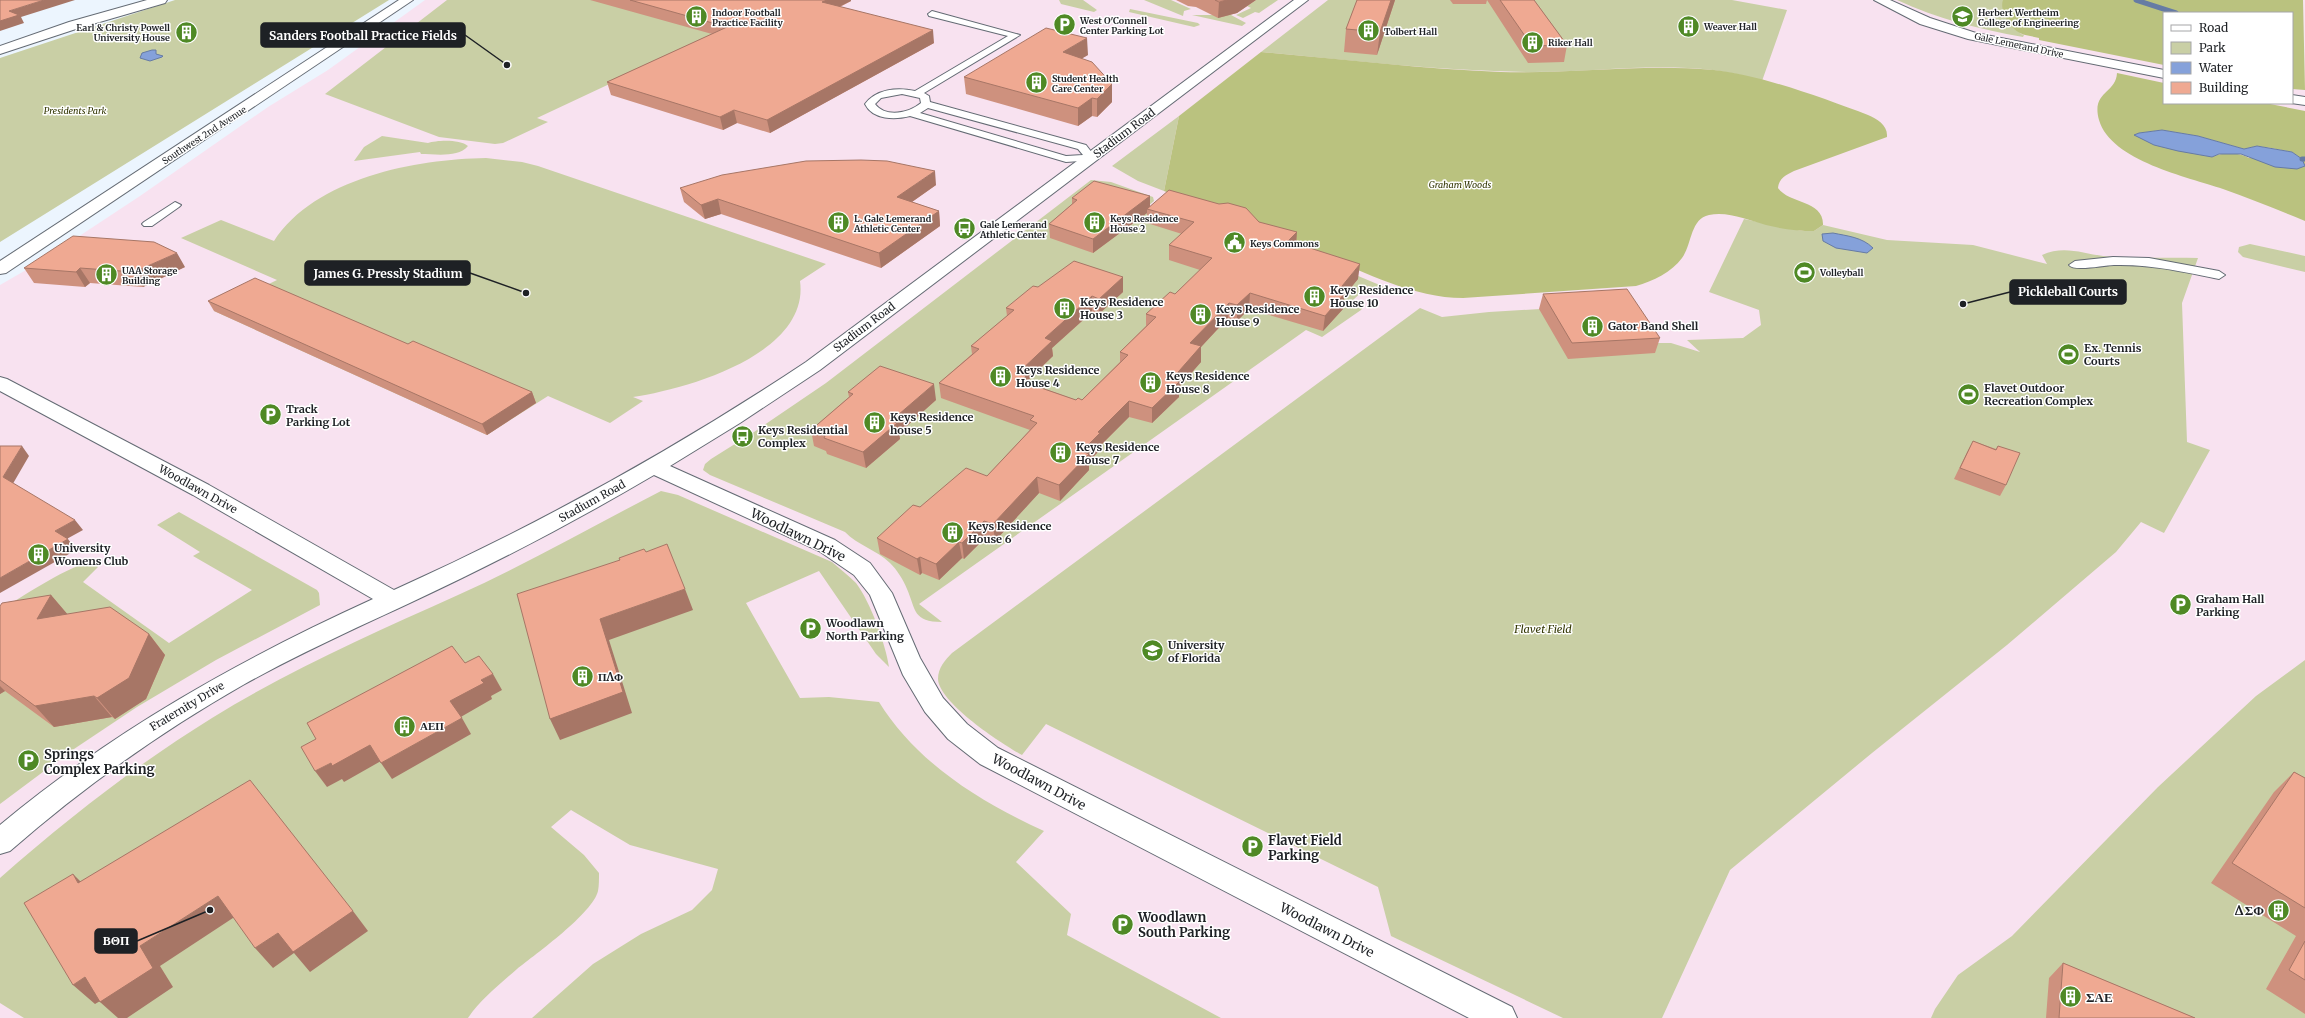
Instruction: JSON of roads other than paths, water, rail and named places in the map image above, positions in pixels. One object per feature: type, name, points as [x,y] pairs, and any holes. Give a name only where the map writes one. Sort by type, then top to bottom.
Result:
[{"type":"street","points":[[74,25],[88,17],[139,0]]},
{"type":"street","points":[[0,50],[74,25],[161,0]]},
{"type":"street","name":"Southwest 2nd Avenue","points":[[0,269],[407,0]]},
{"type":"street","name":"Stadium Road","points":[[392,600],[522,538],[654,467],[723,425],[813,366],[1302,0]]},
{"type":"street","name":"Gale Lemerand Drive","points":[[1880,0],[1925,21],[1973,36],[2163,74]]},
{"type":"street","points":[[2293,99],[2305,101]]},
{"type":"street","name":"Woodlawn Drive","points":[[0,383],[201,490],[392,600]]},
{"type":"street","name":"Woodlawn Drive","points":[[654,467],[817,542],[859,567],[871,578],[882,593],[911,667],[931,701],[946,722],[956,732],[989,756],[1501,1018]]},
{"type":"street","name":"Fraternity Drive","points":[[0,842],[70,785],[139,736],[187,705],[272,658],[392,600]]},
{"type":"lane","points":[[926,104],[917,111],[909,113],[882,114],[872,108],[870,104],[878,96],[893,92],[918,93],[1016,35],[932,14]]},
{"type":"lane","points":[[918,93],[927,100],[926,104]]},
{"type":"lane","points":[[926,104],[1082,147],[1091,158]]},
{"type":"lane","points":[[909,113],[1066,159],[1091,158]]},
{"type":"lane","points":[[148,224],[175,205]]},
{"type":"lane","points":[[2075,265],[2113,261],[2149,262],[2219,274]]},
{"type":"water","points":[[156,50],[156,54],[163,56],[150,61],[140,58],[142,53]]},
{"type":"water","points":[[2162,130],[2198,136],[2244,149],[2257,146],[2292,152],[2302,159],[2305,166],[2297,169],[2275,167],[2241,154],[2219,154],[2212,157],[2178,151],[2154,145],[2134,135]]},
{"type":"water","points":[[1833,233],[1859,239],[1869,244],[1873,248],[1867,253],[1836,248],[1823,241],[1822,234]]},
{"type":"waterway","points":[[2136,0],[2173,12]]},
{"type":"place","name":"Indoor Football Practice Facility","points":[[697,17]]},
{"type":"place","name":"Herbert Wertheim College of Engineering","points":[[1962,17]]},
{"type":"place","name":"West O'Connell Center Parking Lot","points":[[1065,25]]},
{"type":"place","name":"Weaver Hall","points":[[1689,26]]},
{"type":"place","name":"Tolbert Hall","points":[[1368,31]]},
{"type":"place","name":"Earl & Christy Powell University House","points":[[186,32]]},
{"type":"place","name":"Riker Hall","points":[[1532,42]]},
{"type":"place","name":"Sanders Football Practice Fields","points":[[507,65]]},
{"type":"place","name":"Student Health Care Center","points":[[1036,83]]},
{"type":"place","name":"L. Gale Lemerand Athletic Center","points":[[839,223]]},
{"type":"place","name":"Keys Residence House 2","points":[[1095,223]]},
{"type":"place","name":"Gale Lemerand Athletic Center","points":[[964,229]]},
{"type":"place","name":"Keys Commons","points":[[1234,243]]},
{"type":"place","name":"Volleyball","points":[[1805,272]]},
{"type":"place","name":"UAA Storage Building","points":[[107,275]]},
{"type":"place","name":"James G. Pressly Stadium","points":[[526,293]]},
{"type":"place","name":"Keys Residence House 10","points":[[1315,296]]},
{"type":"place","name":"Pickleball Courts","points":[[1963,304]]},
{"type":"place","name":"Keys Residence House 3","points":[[1064,308]]},
{"type":"place","name":"Keys Residence House 9","points":[[1201,315]]},
{"type":"place","name":"Gator Band Shell","points":[[1593,326]]},
{"type":"place","name":"Ex. Tennis Courts","points":[[2068,354]]},
{"type":"place","name":"Keys Residence House 4","points":[[1000,376]]},
{"type":"place","name":"Keys Residence House 8","points":[[1150,382]]},
{"type":"place","name":"Flavet Outdoor Recreation Complex","points":[[1969,394]]},
{"type":"place","name":"Track Parking Lot","points":[[270,415]]},
{"type":"place","name":"Keys Residence house 5","points":[[875,423]]},
{"type":"place","name":"Keys Residential Complex","points":[[742,436]]},
{"type":"place","name":"Keys Residence House 7","points":[[1060,453]]},
{"type":"place","name":"Keys Residence House 6","points":[[953,532]]},
{"type":"place","name":"University Womens Club","points":[[39,554]]},
{"type":"place","name":"Graham Hall Parking","points":[[2180,605]]},
{"type":"place","name":"Woodlawn North Parking","points":[[810,629]]},
{"type":"place","name":"University of Florida","points":[[1152,651]]},
{"type":"place","name":"ΠΛΦ","points":[[582,677]]},
{"type":"place","name":"ΑΕΠ","points":[[404,726]]},
{"type":"place","name":"Springs Complex Parking","points":[[29,761]]},
{"type":"place","name":"Flavet Field Parking","points":[[1253,847]]},
{"type":"place","name":"ΒΘΠ","points":[[210,910]]},
{"type":"place","name":"ΔΣΦ","points":[[2279,910]]},
{"type":"place","name":"Woodlawn South Parking","points":[[1122,924]]},
{"type":"place","name":"ΣΑΕ","points":[[2071,997]]},
{"type":"park label","name":"Presidents Park","points":[[75,110]]},
{"type":"park label","name":"Graham Woods","points":[[1460,184]]},
{"type":"park label","name":"Flavet Field","points":[[1543,629]]}]
